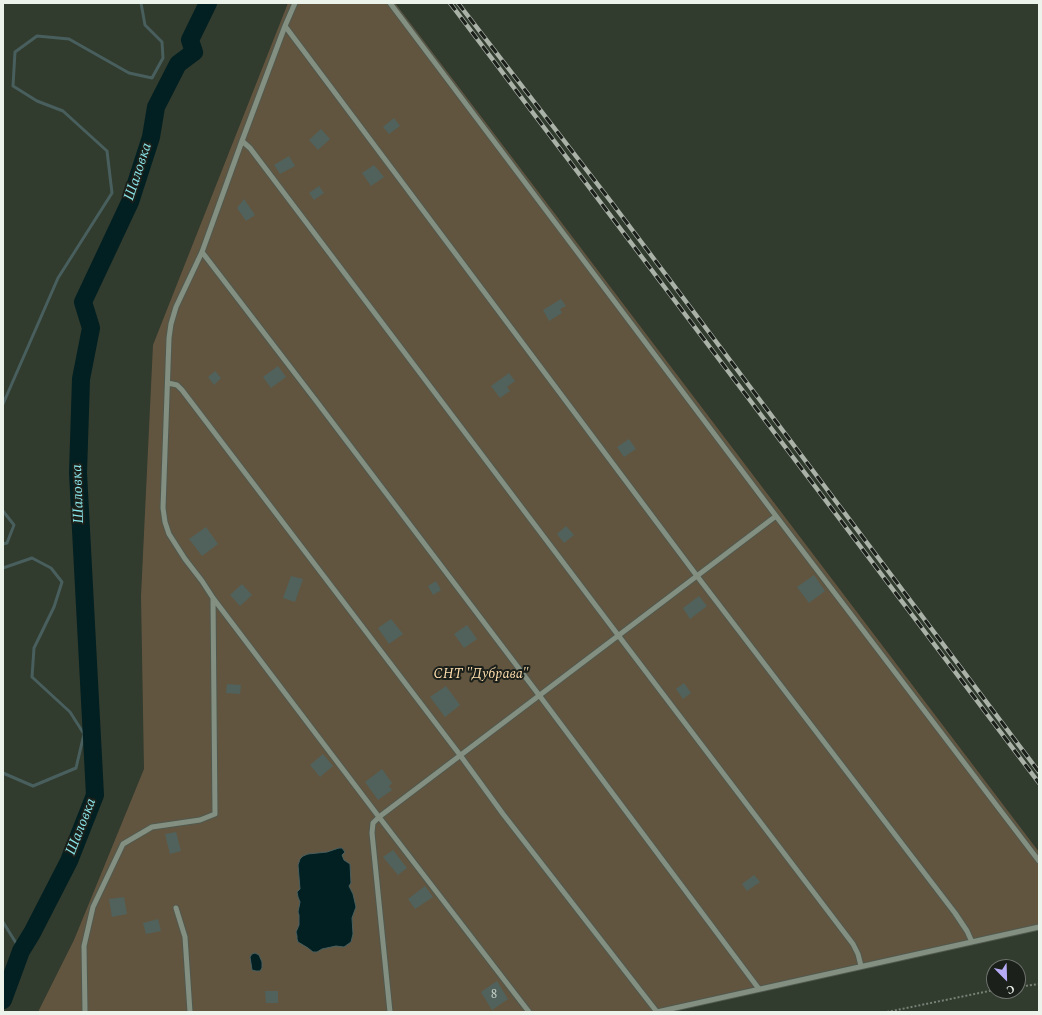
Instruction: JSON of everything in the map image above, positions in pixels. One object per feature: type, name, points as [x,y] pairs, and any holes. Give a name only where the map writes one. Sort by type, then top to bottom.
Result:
[{"type":"lane","points":[[295,3],[242,141],[202,252],[176,307],[171,324],[169,338],[163,508],[165,522],[169,534],[176,546],[213,598],[529,1012]]},
{"type":"lane","points":[[390,3],[776,516],[1039,861]]},
{"type":"lane","points":[[285,26],[697,576],[955,913],[967,931],[972,942]]},
{"type":"lane","points":[[242,141],[250,148],[853,944],[858,954],[861,966]]},
{"type":"lane","points":[[202,252],[539,695],[759,989]]},
{"type":"lane","points":[[168,383],[177,385],[182,390],[460,755],[503,814],[657,1012],[1039,927]]},
{"type":"lane","points":[[390,1012],[372,833],[373,823],[460,755],[776,516]]},
{"type":"lane","points":[[85,1012],[84,946],[93,906],[123,844],[152,826],[200,820],[215,814],[213,598]]},
{"type":"lane","points":[[176,908],[185,937],[190,1012]]},
{"type":"path","points":[[1026,986],[1039,984]]},
{"type":"path","points":[[887,1012],[986,992]]},
{"type":"green space","name":"СНТ \"Дубрава\"","points":[[288,3],[395,3],[1039,852],[1039,930],[669,1012],[38,1012],[74,940],[144,769],[141,596],[153,345]]},
{"type":"water","points":[[342,848],[345,852],[342,855],[344,860],[350,864],[351,883],[349,886],[353,894],[356,907],[352,918],[353,934],[351,942],[344,947],[336,946],[313,952],[298,942],[297,939],[296,932],[299,925],[298,912],[300,902],[297,892],[300,889],[298,865],[303,856],[327,852]]},
{"type":"water","points":[[255,953],[259,955],[262,962],[262,968],[260,971],[252,970],[250,957]]},
{"type":"building","points":[[394,118],[400,126],[389,134],[383,127]]},
{"type":"building","points":[[321,129],[330,139],[318,150],[309,140]]},
{"type":"building","points":[[289,156],[295,166],[280,174],[274,165]]},
{"type":"building","points":[[374,165],[384,177],[371,186],[362,173]]},
{"type":"building","points":[[319,186],[324,193],[314,200],[309,193]]},
{"type":"building","points":[[244,199],[255,215],[246,221],[237,208]]},
{"type":"building","points":[[561,299],[566,306],[560,309],[562,313],[549,321],[543,310]]},
{"type":"building","points":[[278,366],[286,377],[271,388],[263,377]]},
{"type":"building","points":[[215,371],[221,378],[214,385],[208,377]]},
{"type":"building","points":[[509,373],[515,381],[507,387],[510,391],[500,398],[491,386]]},
{"type":"building","points":[[629,439],[636,449],[624,457],[617,447]]},
{"type":"building","points":[[566,526],[574,535],[564,543],[557,534]]},
{"type":"building","points":[[206,527],[218,544],[202,556],[189,539]]},
{"type":"building","points":[[814,575],[825,591],[809,603],[797,587]]},
{"type":"building","points":[[291,576],[303,579],[295,602],[283,598]]},
{"type":"building","points":[[436,581],[441,590],[433,595],[428,586]]},
{"type":"building","points":[[242,584],[252,595],[240,606],[230,595]]},
{"type":"building","points":[[699,596],[707,606],[690,619],[683,608]]},
{"type":"building","points":[[391,619],[403,634],[389,644],[378,628]]},
{"type":"building","points":[[467,625],[477,639],[464,648],[454,634]]},
{"type":"building","points":[[684,683],[691,693],[683,699],[676,689]]},
{"type":"building","points":[[227,684],[241,685],[240,694],[226,693]]},
{"type":"building","points":[[446,686],[460,705],[445,717],[430,697]]},
{"type":"building","points":[[323,754],[333,766],[320,777],[310,765]]},
{"type":"building","points":[[382,769],[392,783],[389,786],[392,790],[378,800],[365,782]]},
{"type":"building","points":[[176,832],[181,851],[170,854],[165,834]]},
{"type":"building","points":[[393,850],[407,868],[398,875],[383,857]]},
{"type":"building","points":[[754,875],[760,882],[747,891],[742,884]]},
{"type":"building","points":[[425,886],[433,897],[415,909],[408,899]]},
{"type":"building","points":[[124,897],[127,914],[112,917],[109,899]]},
{"type":"building","points":[[158,919],[161,931],[146,934],[143,923]]},
{"type":"building","points":[[497,981],[508,999],[492,1010],[481,992]]},
{"type":"building","points":[[265,991],[278,991],[278,1003],[266,1003]]},
{"type":"waterway","points":[[3,404],[58,278],[112,193],[107,151],[63,111],[37,101],[13,86],[15,52],[37,36],[69,39],[129,73],[152,78],[163,58],[162,42],[145,25],[141,3]]},
{"type":"waterway","name":"Шаловка","points":[[3,1000],[21,951],[32,933],[69,861],[95,795],[78,473],[81,379],[91,328],[83,302],[130,202],[151,137],[156,107],[178,64],[194,52],[190,40],[208,3]]},
{"type":"waterway","points":[[3,511],[14,525],[7,543],[3,544]]},
{"type":"waterway","points":[[3,568],[32,558],[51,568],[62,582],[54,607],[34,648],[32,677],[70,712],[84,734],[76,768],[33,786],[3,773]]},
{"type":"waterway","points":[[3,922],[21,951]]},
{"type":"railway","points":[[450,3],[1039,783]]},
{"type":"railway","points":[[458,3],[612,203],[1039,772]]}]
